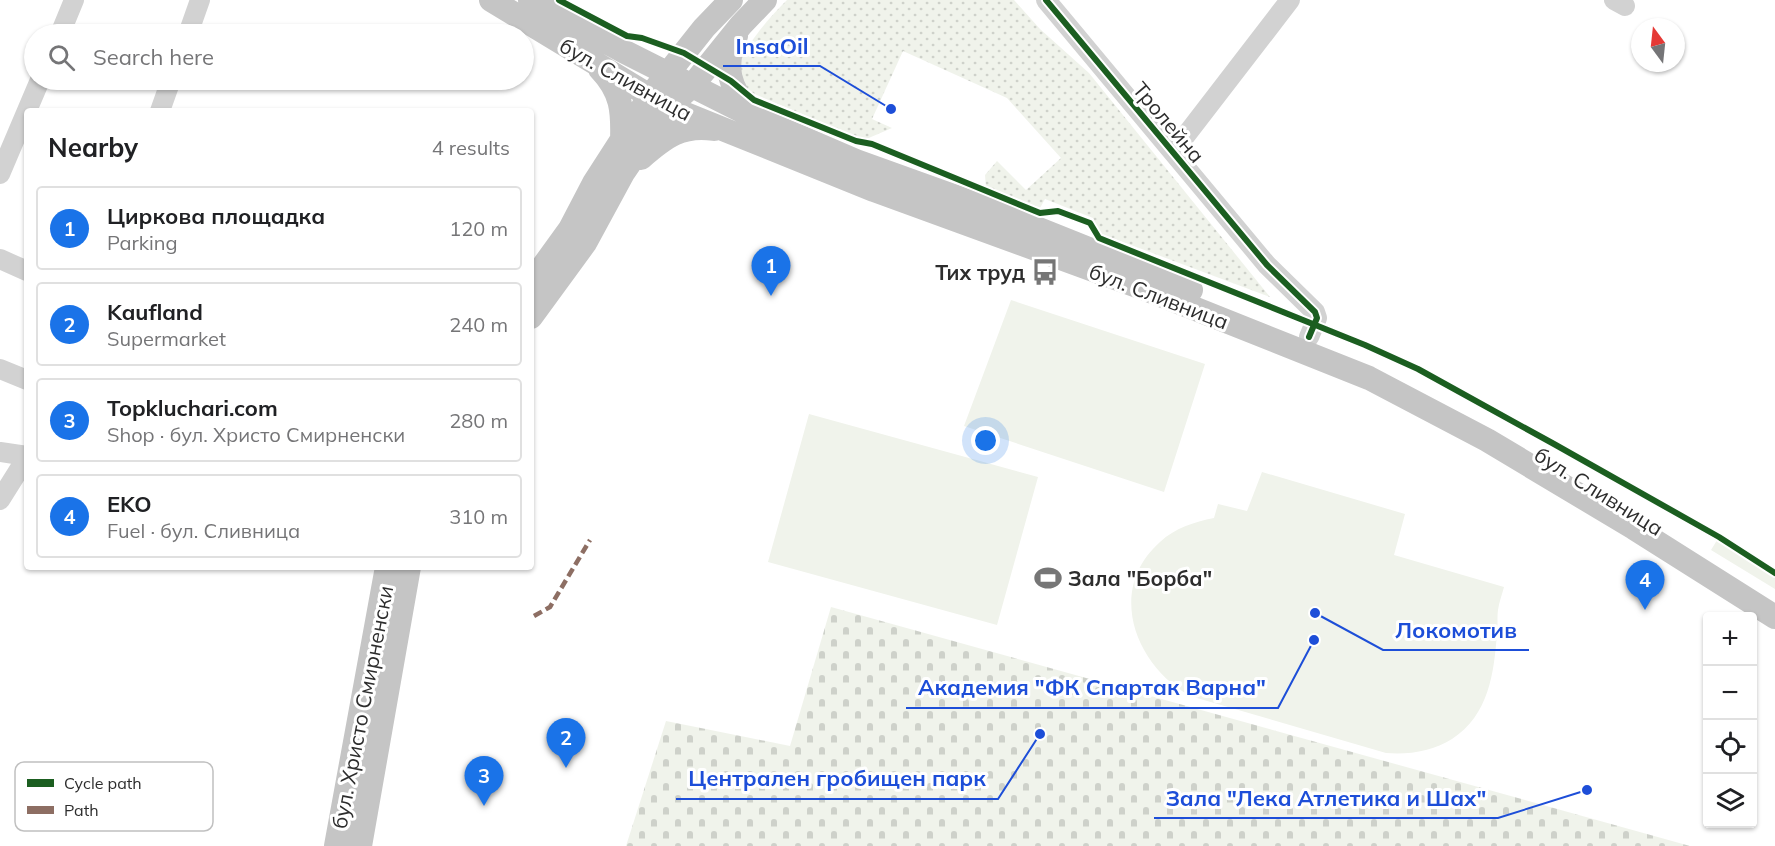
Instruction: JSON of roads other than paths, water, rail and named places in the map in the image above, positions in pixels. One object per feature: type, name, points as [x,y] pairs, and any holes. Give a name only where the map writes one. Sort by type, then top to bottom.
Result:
[{"type":"main road","name":"бул. Сливница","points":[[491,0],[531,24]]},
{"type":"main road","name":"бул. Сливница","points":[[530,0],[623,51],[754,117],[856,161],[984,207],[1309,337],[1390,373],[1493,426],[1562,466],[1775,598]]},
{"type":"main road","points":[[534,313],[585,243],[659,101],[668,74],[704,28],[731,0]]},
{"type":"main road","points":[[534,279],[570,229],[594,183],[622,141],[659,101],[692,86],[741,25],[765,0]]},
{"type":"main road","points":[[741,25],[731,49],[729,72],[734,90],[754,117]]},
{"type":"main road","name":"бул. Сливница","points":[[534,26],[659,101],[728,132],[874,190],[1148,290],[1369,378],[1487,440],[1775,616]]},
{"type":"main road","points":[[623,51],[647,53],[671,50],[704,28]]},
{"type":"main road","points":[[595,63],[613,82],[621,109],[622,141]]},
{"type":"main road","points":[[623,173],[654,147],[677,132],[700,127],[728,132]]},
{"type":"main road","name":"бул. Христо Смирненски","points":[[336,846],[386,570]]},
{"type":"main road","name":"бул. Христо Смирненски","points":[[360,846],[408,570]]},
{"type":"street","points":[[64,24],[74,0]]},
{"type":"street","points":[[192,24],[200,0]]},
{"type":"street","name":"Тролейна","points":[[1046,0],[1267,265],[1315,312],[1317,318],[1309,337]]},
{"type":"street","points":[[1173,152],[1290,0]]},
{"type":"street","points":[[28,108],[36,90]]},
{"type":"street","points":[[161,108],[167,90]]},
{"type":"street","points":[[0,174],[24,118]]},
{"type":"street","points":[[0,259],[24,270]]},
{"type":"street","points":[[0,369],[24,379]]},
{"type":"street","points":[[0,452],[24,456]]},
{"type":"street","points":[[0,500],[24,462]]},
{"type":"place","name":"InsaOil","points":[[891,109]]},
{"type":"place","name":"Тих труд","points":[[1045,272]]},
{"type":"place","name":"Циркова площадка","points":[[771,296]]},
{"type":"place","name":"Зала \"Борба\"","points":[[1048,578]]},
{"type":"place","name":"EKO","points":[[1645,610]]},
{"type":"place","name":"Локомотив","points":[[1315,613]]},
{"type":"place","name":"Академия \"ФК Спартак Варна\"","points":[[1314,640]]},
{"type":"place","name":"Централен гробищен парк","points":[[1040,734]]},
{"type":"place","name":"Kaufland","points":[[566,768]]},
{"type":"place","name":"Зала \"Лека Атлетика и Шах\"","points":[[1587,790]]},
{"type":"place","name":"Topkluchari.com","points":[[484,806]]}]
